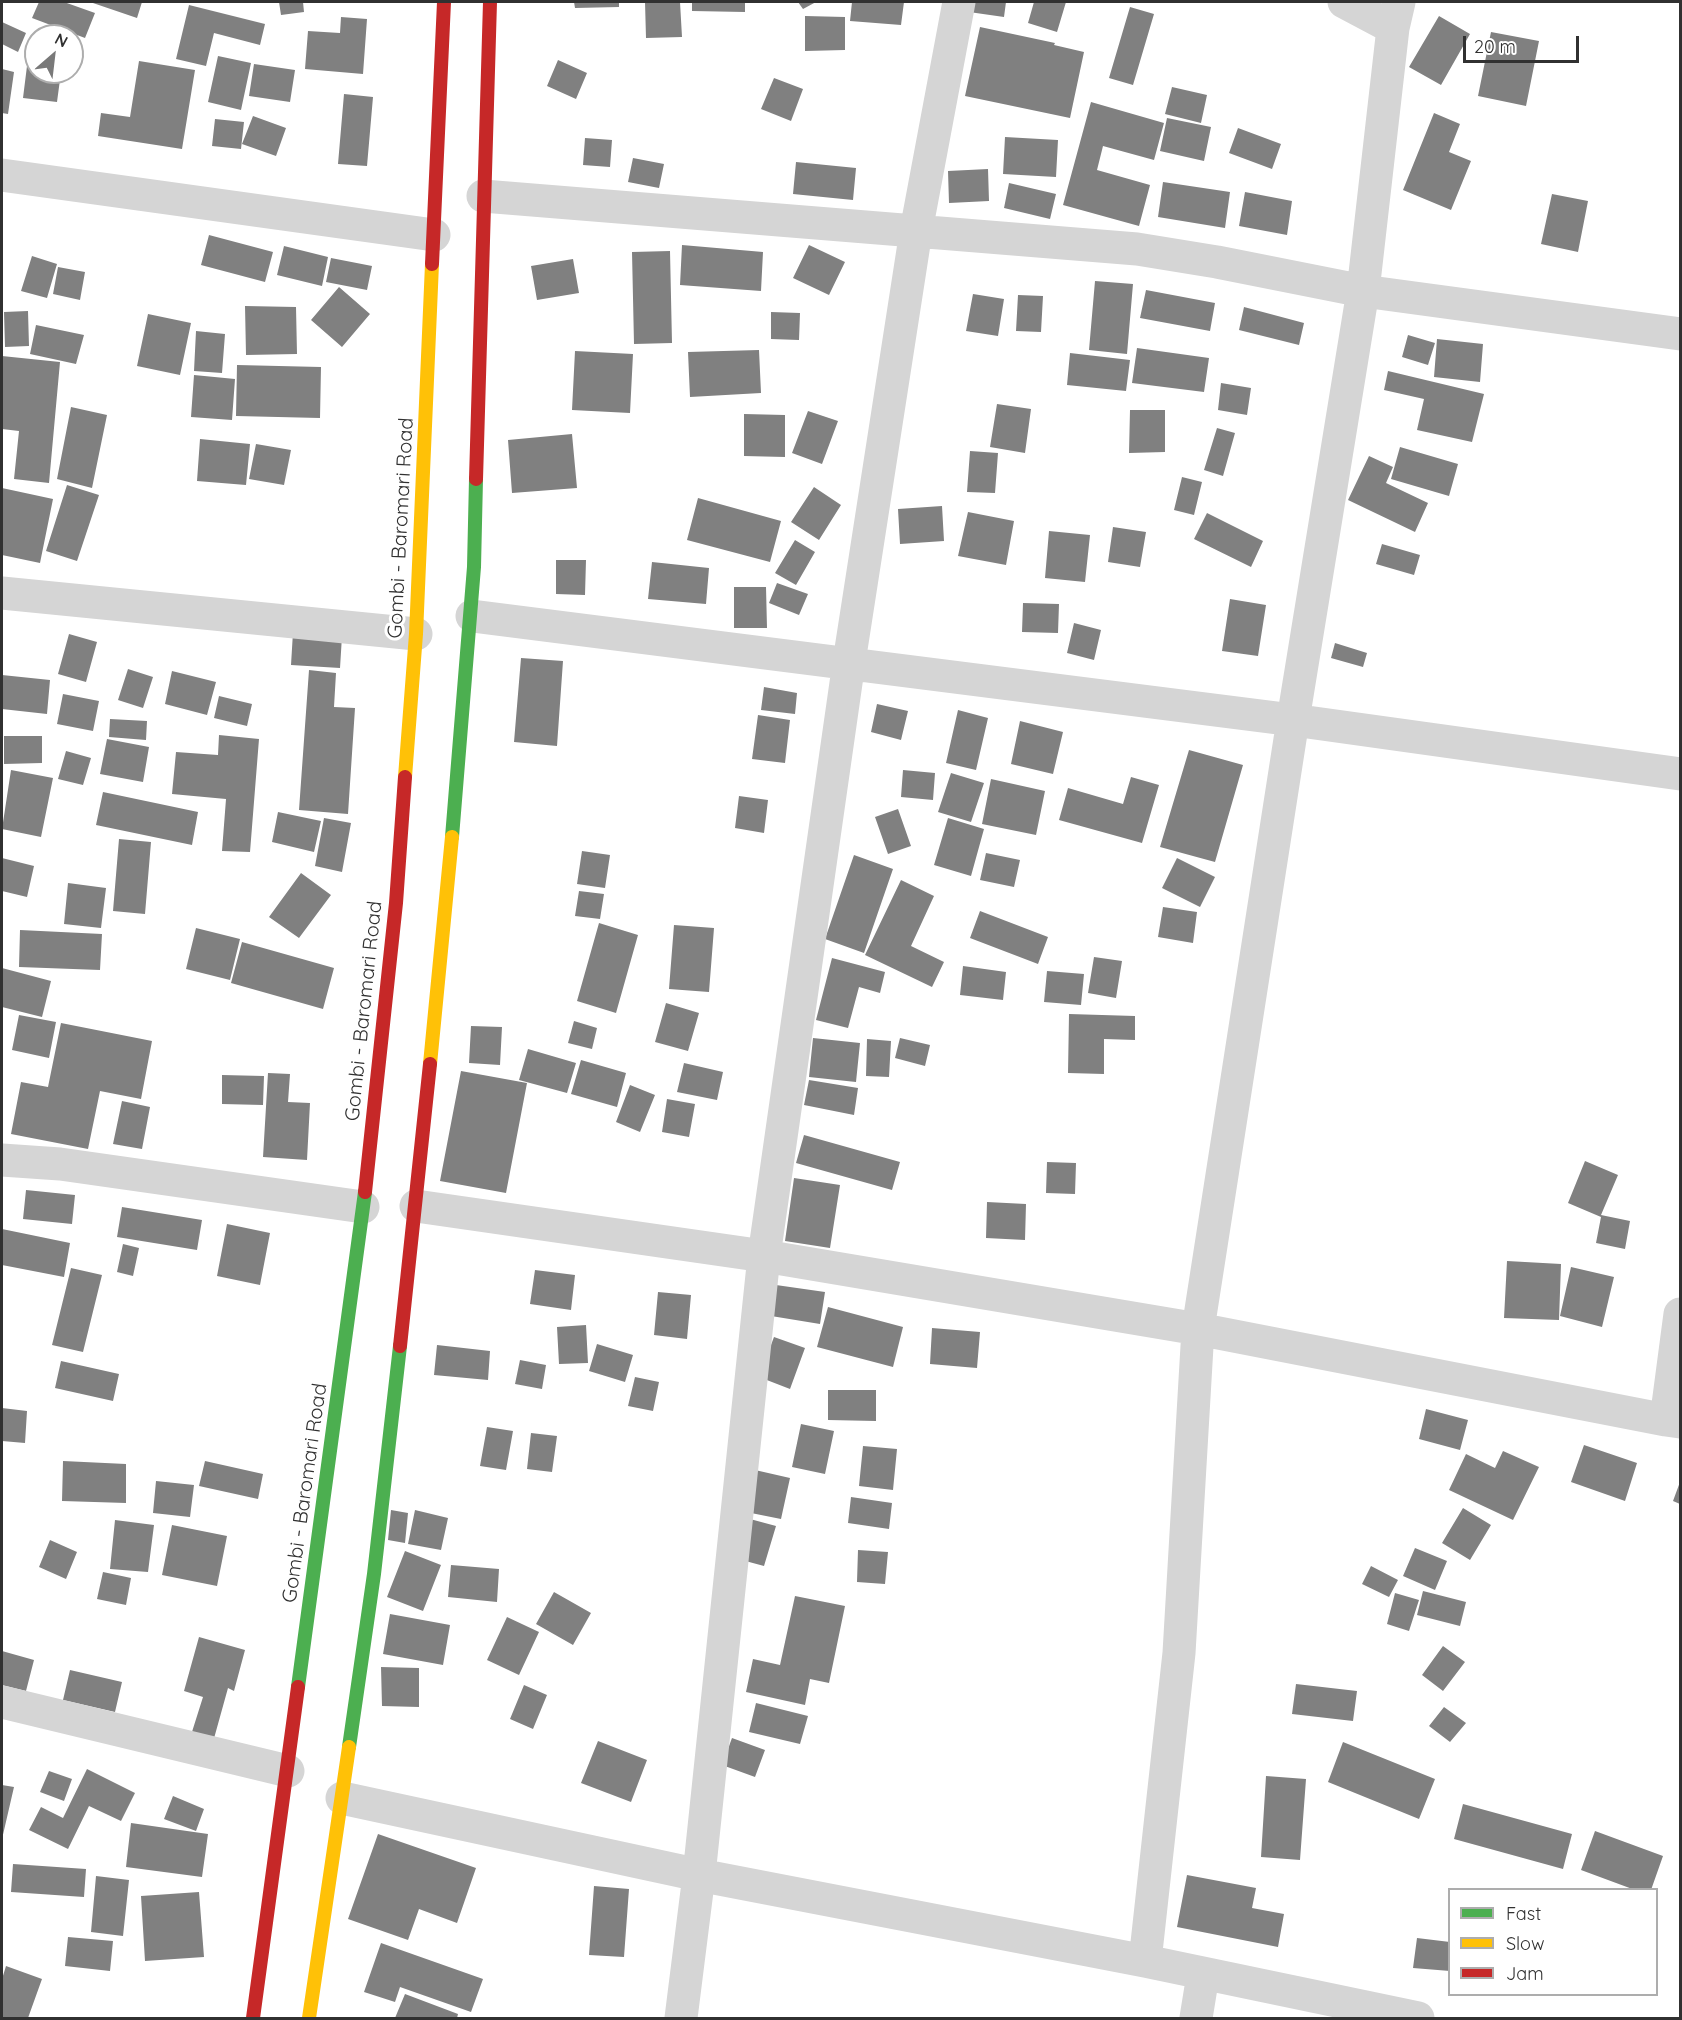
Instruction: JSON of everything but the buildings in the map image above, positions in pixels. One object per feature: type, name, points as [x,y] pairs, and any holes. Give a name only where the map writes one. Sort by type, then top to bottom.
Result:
[{"type":"main road","name":"Gombi - Baromari Road","points":[[253,2019],[363,1207],[396,903],[416,634],[444,2]]},
{"type":"main road","points":[[309,2019],[374,1574],[416,1206],[447,897],[472,616],[490,2]]},
{"type":"street","points":[[681,2019],[699,1875],[764,1256],[849,662],[916,231],[959,2]]},
{"type":"street","points":[[1145,1961],[1179,1653],[1198,1329],[1363,291],[1396,15],[1344,2]]},
{"type":"street","points":[[2,175],[434,235]]},
{"type":"street","points":[[483,196],[1137,249],[1217,262],[1363,291],[1680,334]]},
{"type":"street","points":[[2,593],[416,634]]},
{"type":"street","points":[[472,616],[1293,720],[1680,774]]},
{"type":"street","points":[[2,1160],[60,1164],[363,1207]]},
{"type":"street","points":[[416,1206],[764,1256],[1198,1329],[1673,1421],[1680,1314]]},
{"type":"street","points":[[2,1702],[288,1771]]},
{"type":"street","points":[[342,1798],[699,1875],[1145,1961],[1418,2019]]},
{"type":"street","points":[[1196,2019],[1203,1975]]},
{"type":"traffic: fast","points":[[452,837],[474,567],[476,479]]},
{"type":"traffic: fast","points":[[298,1687],[365,1192]]},
{"type":"traffic: fast","points":[[349,1747],[374,1574],[400,1346]]},
{"type":"traffic: slow","points":[[405,777],[416,634],[432,264]]},
{"type":"traffic: slow","points":[[430,1064],[452,837]]},
{"type":"traffic: slow","points":[[309,2018],[349,1747]]},
{"type":"traffic: jam","points":[[432,264],[444,2]]},
{"type":"traffic: jam","points":[[476,479],[490,2]]},
{"type":"traffic: jam","points":[[365,1192],[396,903],[405,777]]},
{"type":"traffic: jam","points":[[400,1346],[430,1064]]},
{"type":"traffic: jam","points":[[253,2018],[298,1687]]}]
